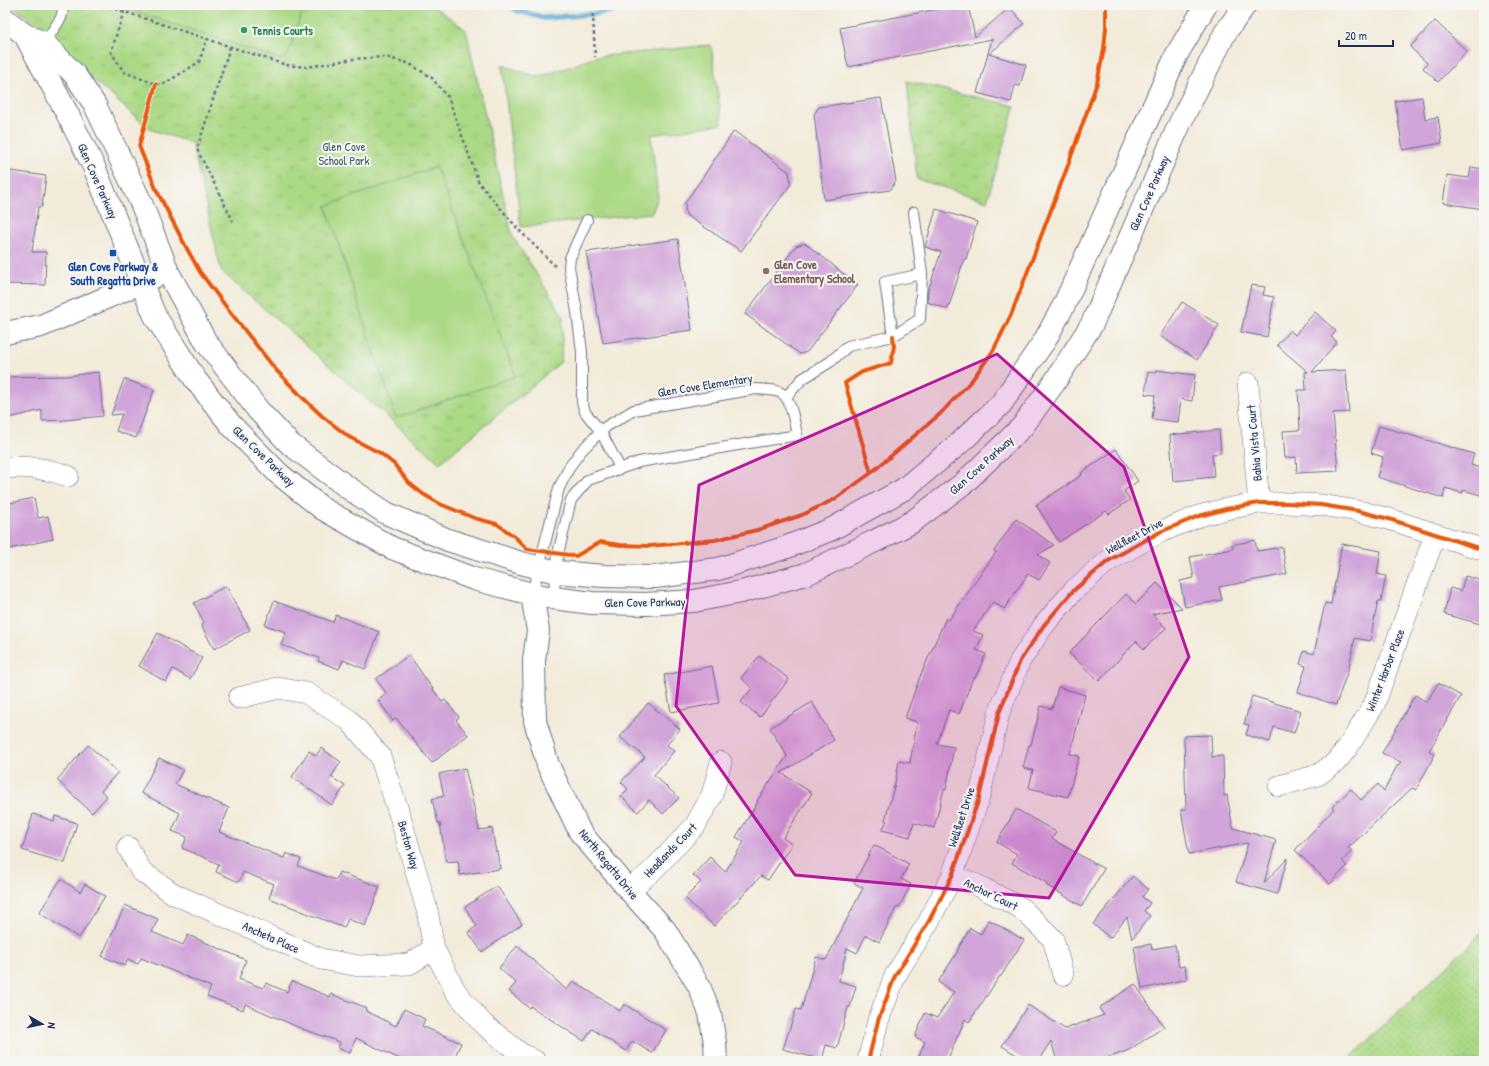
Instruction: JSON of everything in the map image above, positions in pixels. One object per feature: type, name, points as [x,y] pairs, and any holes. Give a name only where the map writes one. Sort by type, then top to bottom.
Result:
[{"type":"main road","name":"Glen Cove Parkway","points":[[5,19],[34,44],[75,75],[96,105],[142,205],[168,272],[206,342],[258,410],[290,444],[347,487],[386,513],[448,540],[547,570],[604,576],[656,577],[718,569],[787,547],[832,529],[904,489],[961,442],[1001,404],[1045,340],[1074,284],[1177,54],[1206,5]]},
{"type":"main road","name":"Glen Cove Parkway","points":[[34,44],[66,113],[94,167],[155,316],[195,379],[231,424],[279,474],[323,509],[392,548],[474,579],[553,598],[592,603],[646,604],[694,601],[741,592],[806,574],[912,522],[964,483],[1022,427],[1054,383],[1092,324],[1180,123],[1225,33],[1245,5]]},
{"type":"main road","points":[[5,333],[41,326],[141,282],[168,272]]},
{"type":"main road","name":"North Regatta Drive","points":[[532,594],[538,631]]},
{"type":"main road","name":"North Regatta Drive","points":[[553,598],[538,631],[534,660],[535,721],[548,765],[580,832],[665,930],[700,986],[710,1013],[716,1043],[716,1061]]},
{"type":"street","name":"Bahia Vista Court","points":[[1248,383],[1259,504]]},
{"type":"street","points":[[5,468],[16,467],[54,471],[68,476]]},
{"type":"street","name":"Wellfleet Drive","points":[[868,1061],[878,1021],[895,976],[929,922],[952,876],[979,798],[998,713],[1020,661],[1044,625],[1073,591],[1108,561],[1160,532],[1199,516],[1226,509],[1259,504],[1288,503],[1321,505],[1358,511],[1389,519],[1484,550]]},
{"type":"street","name":"Winter Harbor Place","points":[[1279,786],[1318,775],[1335,764],[1348,747],[1374,705],[1435,535]]},
{"type":"street","name":"Beston Way","points":[[239,698],[278,688],[306,693],[350,720],[380,756],[402,823],[427,910],[434,949],[456,992],[482,1024],[520,1053],[535,1061]]},
{"type":"street","name":"Headlands Court","points":[[629,890],[651,872],[695,826],[712,795],[721,762]]},
{"type":"street","name":"Ancheta Place","points":[[128,847],[140,871],[174,894],[321,959],[359,966],[409,964],[434,949]]},
{"type":"street","name":"Anchor Court","points":[[952,876],[977,886],[1021,908],[1053,939],[1064,975]]},
{"type":"lane","points":[[34,44],[61,18],[64,5]]},
{"type":"lane","points":[[786,397],[802,379],[830,362],[848,346],[893,336],[920,319],[922,274],[914,212]]},
{"type":"lane","points":[[587,220],[570,258],[582,352],[582,402],[585,412],[601,432],[620,468]]},
{"type":"lane","points":[[893,336],[886,282],[922,274]]},
{"type":"lane","name":"Glen Cove Elementary","points":[[532,594],[547,570],[558,554],[571,500],[588,480],[639,462],[797,435],[788,399],[783,394],[772,390],[756,390],[634,410],[619,418],[601,432],[581,451],[559,488],[547,570],[553,598]]},
{"type":"path","points":[[104,5],[286,65],[307,67],[353,59],[386,57],[408,64],[431,77],[448,97],[479,183],[545,258],[559,270],[570,267]]},
{"type":"path","points":[[124,11],[111,52],[124,72],[156,84],[164,84],[199,62],[207,39]]},
{"type":"path","points":[[593,14],[595,57]]},
{"type":"path","points":[[230,47],[197,149],[234,221]]},
{"type":"path","points":[[154,90],[156,84]]},
{"type":"highlighted area","points":[[997,354],[1124,467],[1189,657],[1049,898],[795,875],[676,706],[699,485]]},
{"type":"green space","name":"Glen Cove School Park","points":[[11,5],[432,5],[466,30],[512,235],[563,316],[561,362],[440,463],[221,271],[192,143],[149,129],[79,67],[39,26]]},
{"type":"green space","name":"Tennis Courts","points":[[115,5],[304,5],[288,55],[282,60]]},
{"type":"green space","points":[[711,45],[722,124],[651,135],[658,197],[652,213],[521,227],[502,65],[538,77],[595,57]]},
{"type":"green space","points":[[907,81],[1015,106],[987,201],[917,179]]},
{"type":"green space","points":[[436,167],[516,376],[396,418],[326,206]]},
{"type":"green space","points":[[1484,931],[1484,1061],[1347,1061]]},
{"type":"building","points":[[958,5],[968,5],[975,37],[1010,7],[1024,24],[989,54],[1026,65],[1020,86],[1015,85],[1011,102],[977,93],[992,39],[848,67],[840,28]]},
{"type":"building","points":[[1435,21],[1467,51],[1438,82],[1423,68],[1427,63],[1410,47]]},
{"type":"building","points":[[1422,97],[1425,119],[1438,117],[1442,143],[1403,150],[1395,101]]},
{"type":"building","points":[[881,98],[896,181],[890,190],[824,200],[814,114],[819,107]]},
{"type":"building","points":[[734,131],[789,172],[791,184],[741,251],[686,215],[685,203]]},
{"type":"building","points":[[1471,167],[1484,169],[1484,209],[1443,203],[1447,175],[1469,178]]},
{"type":"building","points":[[5,170],[46,176],[42,207],[38,207],[32,252],[46,252],[45,285],[5,284]]},
{"type":"building","points":[[936,209],[977,222],[966,259],[964,259],[948,309],[927,302],[928,291],[941,252],[925,247]]},
{"type":"building","points":[[678,239],[692,330],[603,343],[586,252]]},
{"type":"building","points":[[805,243],[858,285],[807,352],[800,354],[745,314],[796,246]]},
{"type":"building","points":[[1251,285],[1265,287],[1263,295],[1274,297],[1267,337],[1241,332]]},
{"type":"building","points":[[1182,302],[1219,325],[1197,360],[1160,336]]},
{"type":"building","points":[[1315,312],[1336,331],[1331,337],[1337,342],[1312,372],[1346,370],[1349,412],[1333,413],[1338,471],[1297,473],[1296,457],[1285,458],[1283,431],[1300,430],[1298,390],[1306,390],[1305,372],[1308,372],[1277,345],[1290,330],[1295,335]]},
{"type":"building","points":[[1156,370],[1195,375],[1192,401],[1181,399],[1178,422],[1152,419],[1155,395],[1145,394],[1148,372],[1156,373]]},
{"type":"building","points":[[99,372],[103,416],[42,421],[42,410],[5,419],[5,377],[67,376]]},
{"type":"building","points":[[124,379],[154,390],[136,438],[116,431],[122,414],[111,415]]},
{"type":"building","points":[[1379,426],[1474,454],[1471,465],[1484,469],[1484,496],[1463,490],[1463,493],[1445,488],[1443,498],[1377,477],[1383,457],[1371,453]]},
{"type":"building","points":[[1219,430],[1221,453],[1212,454],[1214,477],[1173,481],[1170,435]]},
{"type":"building","points":[[1116,449],[1138,481],[1124,491],[1130,500],[1109,514],[1106,511],[1059,542],[1036,505],[1082,475],[1081,473]]},
{"type":"building","points":[[34,498],[38,518],[48,516],[53,539],[5,550],[5,504]]},
{"type":"building","points":[[1016,519],[1054,545],[1038,555],[1050,563],[1039,580],[1028,574],[1004,609],[993,602],[973,631],[983,635],[976,650],[986,654],[975,678],[973,678],[959,714],[949,710],[937,744],[954,747],[946,790],[944,789],[934,828],[914,823],[910,837],[882,830],[887,821],[885,820],[899,761],[910,763],[917,722],[905,718],[921,674],[946,618],[949,620],[996,552],[994,551]]},
{"type":"building","points":[[1255,540],[1257,551],[1282,547],[1287,574],[1219,587],[1222,600],[1185,607],[1180,581],[1194,578],[1190,557],[1233,549],[1232,545]]},
{"type":"building","points":[[1342,544],[1381,551],[1377,574],[1386,576],[1381,601],[1378,601],[1370,641],[1355,638],[1349,667],[1336,705],[1298,692],[1306,666],[1300,664],[1304,651],[1314,654],[1325,603],[1331,604]]},
{"type":"building","points":[[1465,576],[1484,581],[1484,625],[1444,614],[1450,588],[1461,591]]},
{"type":"building","points":[[1157,583],[1182,608],[1152,614],[1166,628],[1144,649],[1136,641],[1099,681],[1069,653],[1126,594],[1136,604]]},
{"type":"building","points":[[226,586],[250,630],[214,649],[201,625],[204,623],[194,603]]},
{"type":"building","points":[[274,601],[333,622],[336,615],[379,632],[365,669],[343,660],[339,669],[318,661],[319,658],[281,645],[286,632],[265,625]]},
{"type":"building","points":[[158,633],[202,658],[190,679],[173,669],[166,682],[139,666]]},
{"type":"building","points":[[409,655],[442,702],[445,700],[459,717],[456,720],[468,735],[432,763],[396,718],[393,721],[378,700],[387,694],[376,679]]},
{"type":"building","points":[[759,656],[789,679],[760,717],[741,702],[752,688],[741,678]]},
{"type":"building","points":[[712,666],[719,703],[671,712],[664,675]]},
{"type":"building","points":[[1438,683],[1461,696],[1429,751],[1435,754],[1416,790],[1412,788],[1348,848],[1352,851],[1342,861],[1347,866],[1330,884],[1295,850],[1334,809],[1332,807],[1351,789],[1361,800],[1378,784],[1384,791],[1397,766],[1401,762],[1382,753],[1415,695],[1427,702]]},
{"type":"building","points":[[1058,687],[1085,695],[1070,754],[1079,756],[1068,797],[1029,788],[1033,770],[1023,768],[1029,745],[1031,745],[1041,706],[1052,709]]},
{"type":"building","points":[[1252,696],[1301,711],[1294,733],[1274,727],[1270,742],[1246,735],[1249,725],[1244,724]]},
{"type":"building","points":[[812,702],[834,740],[781,773],[812,793],[783,838],[792,844],[768,880],[761,876],[714,926],[685,898],[701,882],[693,875],[710,857],[725,872],[744,842],[736,837],[758,802],[757,801],[787,756],[770,728]]},
{"type":"building","points":[[648,703],[680,729],[667,745],[674,751],[654,775],[679,798],[663,814],[649,800],[638,812],[621,796],[628,789],[621,782],[645,757],[620,737]]},
{"type":"building","points":[[1211,735],[1212,757],[1223,756],[1224,796],[1227,795],[1233,828],[1276,840],[1264,883],[1288,858],[1277,894],[1236,882],[1248,843],[1189,854],[1181,810],[1186,809],[1184,736]]},
{"type":"building","points":[[88,745],[118,772],[101,791],[107,796],[92,813],[57,780]]},
{"type":"building","points":[[321,748],[341,762],[331,777],[345,786],[332,805],[292,777],[309,751],[316,756]]},
{"type":"building","points":[[159,758],[183,770],[175,784],[229,808],[219,832],[284,858],[286,853],[301,859],[298,866],[336,880],[339,872],[380,887],[365,926],[348,919],[344,928],[269,898],[274,884],[243,872],[239,882],[216,872],[219,864],[182,848],[187,837],[172,831],[180,813],[141,793]]},
{"type":"building","points":[[465,768],[479,830],[492,828],[500,869],[460,875],[458,861],[446,862],[440,823],[438,823],[432,799],[444,796],[439,774]]},
{"type":"building","points":[[1016,809],[1056,832],[1052,839],[1104,869],[1082,906],[1046,885],[1047,883],[1012,863],[1017,854],[997,842]]},
{"type":"building","points":[[33,814],[54,821],[55,816],[77,823],[65,863],[22,850]]},
{"type":"building","points":[[874,845],[909,864],[901,879],[911,884],[899,907],[897,906],[879,942],[866,935],[857,953],[847,948],[839,981],[856,986],[850,1007],[848,1007],[837,1048],[826,1045],[822,1060],[783,1049],[796,1009],[801,1010],[816,957],[826,960],[863,888],[854,883]]},
{"type":"building","points":[[1133,876],[1148,889],[1142,897],[1150,903],[1144,911],[1150,916],[1132,939],[1127,917],[1110,938],[1093,924]]},
{"type":"building","points":[[61,879],[80,892],[85,884],[105,896],[79,938],[39,913]]},
{"type":"building","points":[[497,886],[522,924],[482,952],[468,932],[477,926],[465,907]]},
{"type":"building","points":[[125,905],[158,919],[152,932],[183,945],[188,935],[246,960],[239,979],[263,988],[266,983],[287,992],[292,981],[330,997],[331,994],[367,1008],[366,1011],[396,1026],[404,1009],[425,1019],[422,1026],[461,1043],[453,1061],[404,1061],[356,1038],[350,1053],[338,1048],[340,1042],[300,1028],[245,1004],[243,1010],[207,996],[211,987],[141,958],[138,964],[128,959],[125,966],[102,956]]},
{"type":"building","points":[[989,920],[1024,940],[969,1022],[965,1019],[947,1061],[917,1061],[925,1042],[915,1037],[925,1013],[937,1018],[954,992],[938,982],[958,951],[970,928],[981,934]]},
{"type":"building","points":[[1151,944],[1152,949],[1175,945],[1179,967],[1185,966],[1187,979],[1142,989],[1134,947]]},
{"type":"building","points":[[517,946],[567,990],[573,981],[620,1011],[624,1004],[666,1030],[652,1053],[632,1041],[626,1051],[592,1029],[584,1041],[530,1006],[529,1008],[509,991],[516,983],[499,968]]},
{"type":"building","points":[[1135,984],[1164,1027],[1129,1050],[1099,1061],[1057,1061],[1051,1041],[1038,1061],[1026,1061],[1002,1046],[1028,1005],[1065,1029],[1104,1015],[1099,1008]]},
{"type":"waterway","points":[[510,5],[518,11],[545,18],[593,14],[646,5]]},
{"type":"cycle path","points":[[156,84],[139,146],[156,189],[200,272],[276,370],[322,416],[349,437],[380,453],[394,464],[409,483],[423,494],[440,504],[474,518],[497,524],[515,537],[527,549],[576,556],[600,542],[620,545],[650,546],[715,540],[757,530],[802,515],[835,499],[871,473],[940,414],[972,380],[993,351],[1011,315],[1067,168],[1097,83],[1104,49],[1106,5]]},
{"type":"cycle path","points":[[871,473],[845,383],[862,372],[891,363],[894,346],[893,336]]},
{"type":"cycle path","points":[[868,1061],[878,1021],[895,976],[929,921],[952,876],[979,798],[999,713],[1020,661],[1044,625],[1073,591],[1108,561],[1160,532],[1199,516],[1259,503],[1321,505],[1358,511],[1389,519],[1484,550]]},
{"type":"place","name":"Tennis Courts","points":[[244,30]]},
{"type":"place","name":"Glen Cove Parkway & South Regatta Drive","points":[[113,253]]},
{"type":"place","name":"Glen Cove Elementary School","points":[[766,271]]}]
